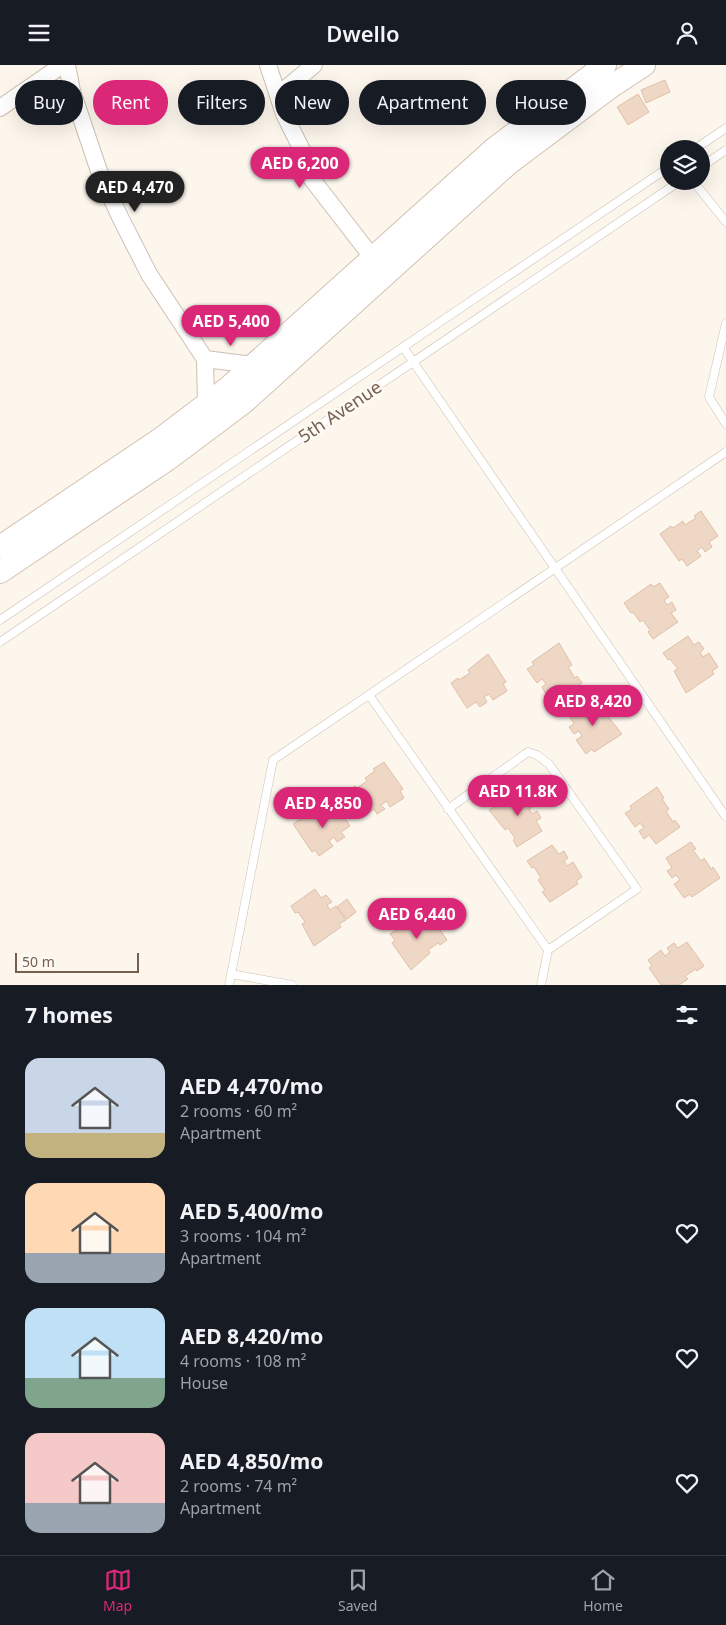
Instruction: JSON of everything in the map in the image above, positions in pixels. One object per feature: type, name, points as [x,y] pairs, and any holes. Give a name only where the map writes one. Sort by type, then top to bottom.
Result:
[{"type":"main road","points":[[0,547],[159,440],[229,387],[495,148],[606,65]]},
{"type":"main road","points":[[0,572],[171,457],[243,403],[508,164],[612,86],[644,65]]},
{"type":"street","points":[[0,107],[58,68],[67,65],[72,91],[99,171],[120,217],[149,274],[205,359],[206,404]]},
{"type":"street","points":[[268,65],[275,86]]},
{"type":"street","points":[[296,80],[314,65]]},
{"type":"street","points":[[290,125],[310,166],[311,178],[372,257]]},
{"type":"street","points":[[205,359],[253,365]]},
{"type":"lane","points":[[708,140],[726,128]]},
{"type":"lane","points":[[710,161],[726,150]]},
{"type":"lane","name":"5th Avenue","points":[[0,620],[660,173]]},
{"type":"lane","name":"5th Avenue","points":[[0,642],[667,190]]},
{"type":"lane","points":[[700,190],[726,222]]},
{"type":"lane","points":[[726,323],[709,397],[726,424]]},
{"type":"lane","points":[[403,347],[726,817]]},
{"type":"lane","points":[[229,985],[273,760],[726,452]]},
{"type":"lane","points":[[369,695],[548,950]]},
{"type":"lane","points":[[448,809],[528,752],[538,755],[549,764],[637,889],[548,950],[541,985]]},
{"type":"lane","points":[[231,974],[292,985]]},
{"type":"building","points":[[665,80],[670,92],[646,103],[641,90]]},
{"type":"building","points":[[638,94],[649,112],[628,125],[617,107]]},
{"type":"building","points":[[701,511],[718,536],[709,542],[712,547],[705,552],[702,547],[697,551],[701,556],[687,566],[682,559],[679,561],[660,534],[671,526],[673,528],[683,521],[685,525],[696,518],[694,516]]},
{"type":"building","points":[[660,583],[669,597],[664,600],[667,605],[672,602],[676,610],[671,613],[678,622],[653,639],[648,632],[650,630],[643,620],[640,622],[624,603],[651,584],[653,587]]},
{"type":"building","points":[[688,636],[694,645],[699,642],[704,649],[700,652],[703,657],[709,653],[718,667],[712,671],[714,674],[686,693],[674,671],[678,669],[663,653]]},
{"type":"building","points":[[559,643],[572,665],[568,667],[575,678],[577,676],[582,683],[558,700],[551,691],[546,694],[542,687],[546,684],[542,679],[537,683],[527,669],[534,665],[532,662]]},
{"type":"building","points":[[488,654],[506,682],[503,684],[507,691],[493,700],[489,694],[484,697],[487,702],[480,707],[476,702],[467,708],[451,683],[470,673],[468,670]]},
{"type":"building","points":[[593,698],[597,705],[595,706],[602,717],[606,714],[622,734],[594,752],[592,749],[586,754],[576,740],[582,736],[579,731],[574,734],[569,727],[574,724],[568,714]]},
{"type":"building","points":[[384,762],[403,789],[400,791],[404,798],[390,807],[387,801],[381,805],[385,809],[377,814],[374,809],[365,815],[348,791],[355,786],[357,788],[367,781],[365,778],[375,771],[373,769]]},
{"type":"building","points":[[657,787],[669,809],[666,811],[673,822],[675,820],[680,827],[656,844],[649,835],[644,839],[639,831],[644,828],[640,823],[635,827],[625,813],[632,809],[630,806]]},
{"type":"building","points":[[525,791],[535,805],[529,809],[532,814],[537,811],[541,818],[536,821],[542,831],[517,847],[513,840],[515,838],[508,828],[505,830],[489,810],[517,792],[519,795]]},
{"type":"building","points":[[334,801],[350,826],[341,832],[345,837],[337,842],[334,837],[329,841],[333,846],[319,856],[315,850],[312,852],[293,824],[315,812],[317,815],[328,808],[326,806]]},
{"type":"building","points":[[691,842],[696,849],[693,850],[701,861],[704,858],[720,878],[692,897],[690,894],[684,898],[674,884],[680,880],[676,875],[672,878],[667,871],[672,868],[666,858]]},
{"type":"building","points":[[552,845],[559,854],[564,851],[568,858],[564,861],[567,866],[573,862],[582,877],[576,881],[578,884],[550,902],[542,892],[545,890],[538,880],[541,878],[534,867],[532,868],[527,861]]},
{"type":"building","points":[[315,889],[321,898],[326,895],[332,902],[327,905],[330,910],[336,906],[346,920],[339,924],[341,927],[314,946],[302,924],[305,922],[298,912],[295,913],[291,906]]},
{"type":"building","points":[[347,899],[356,912],[347,919],[337,907]]},
{"type":"building","points":[[430,915],[447,940],[440,945],[438,943],[428,950],[430,953],[411,970],[392,943],[395,940],[390,934],[404,924],[408,930],[413,926],[410,922],[417,917],[421,922]]},
{"type":"building","points":[[687,942],[704,966],[685,976],[688,979],[679,985],[661,985],[649,968],[652,966],[648,960],[661,950],[665,956],[670,952],[667,948],[674,943],[678,948]]}]
